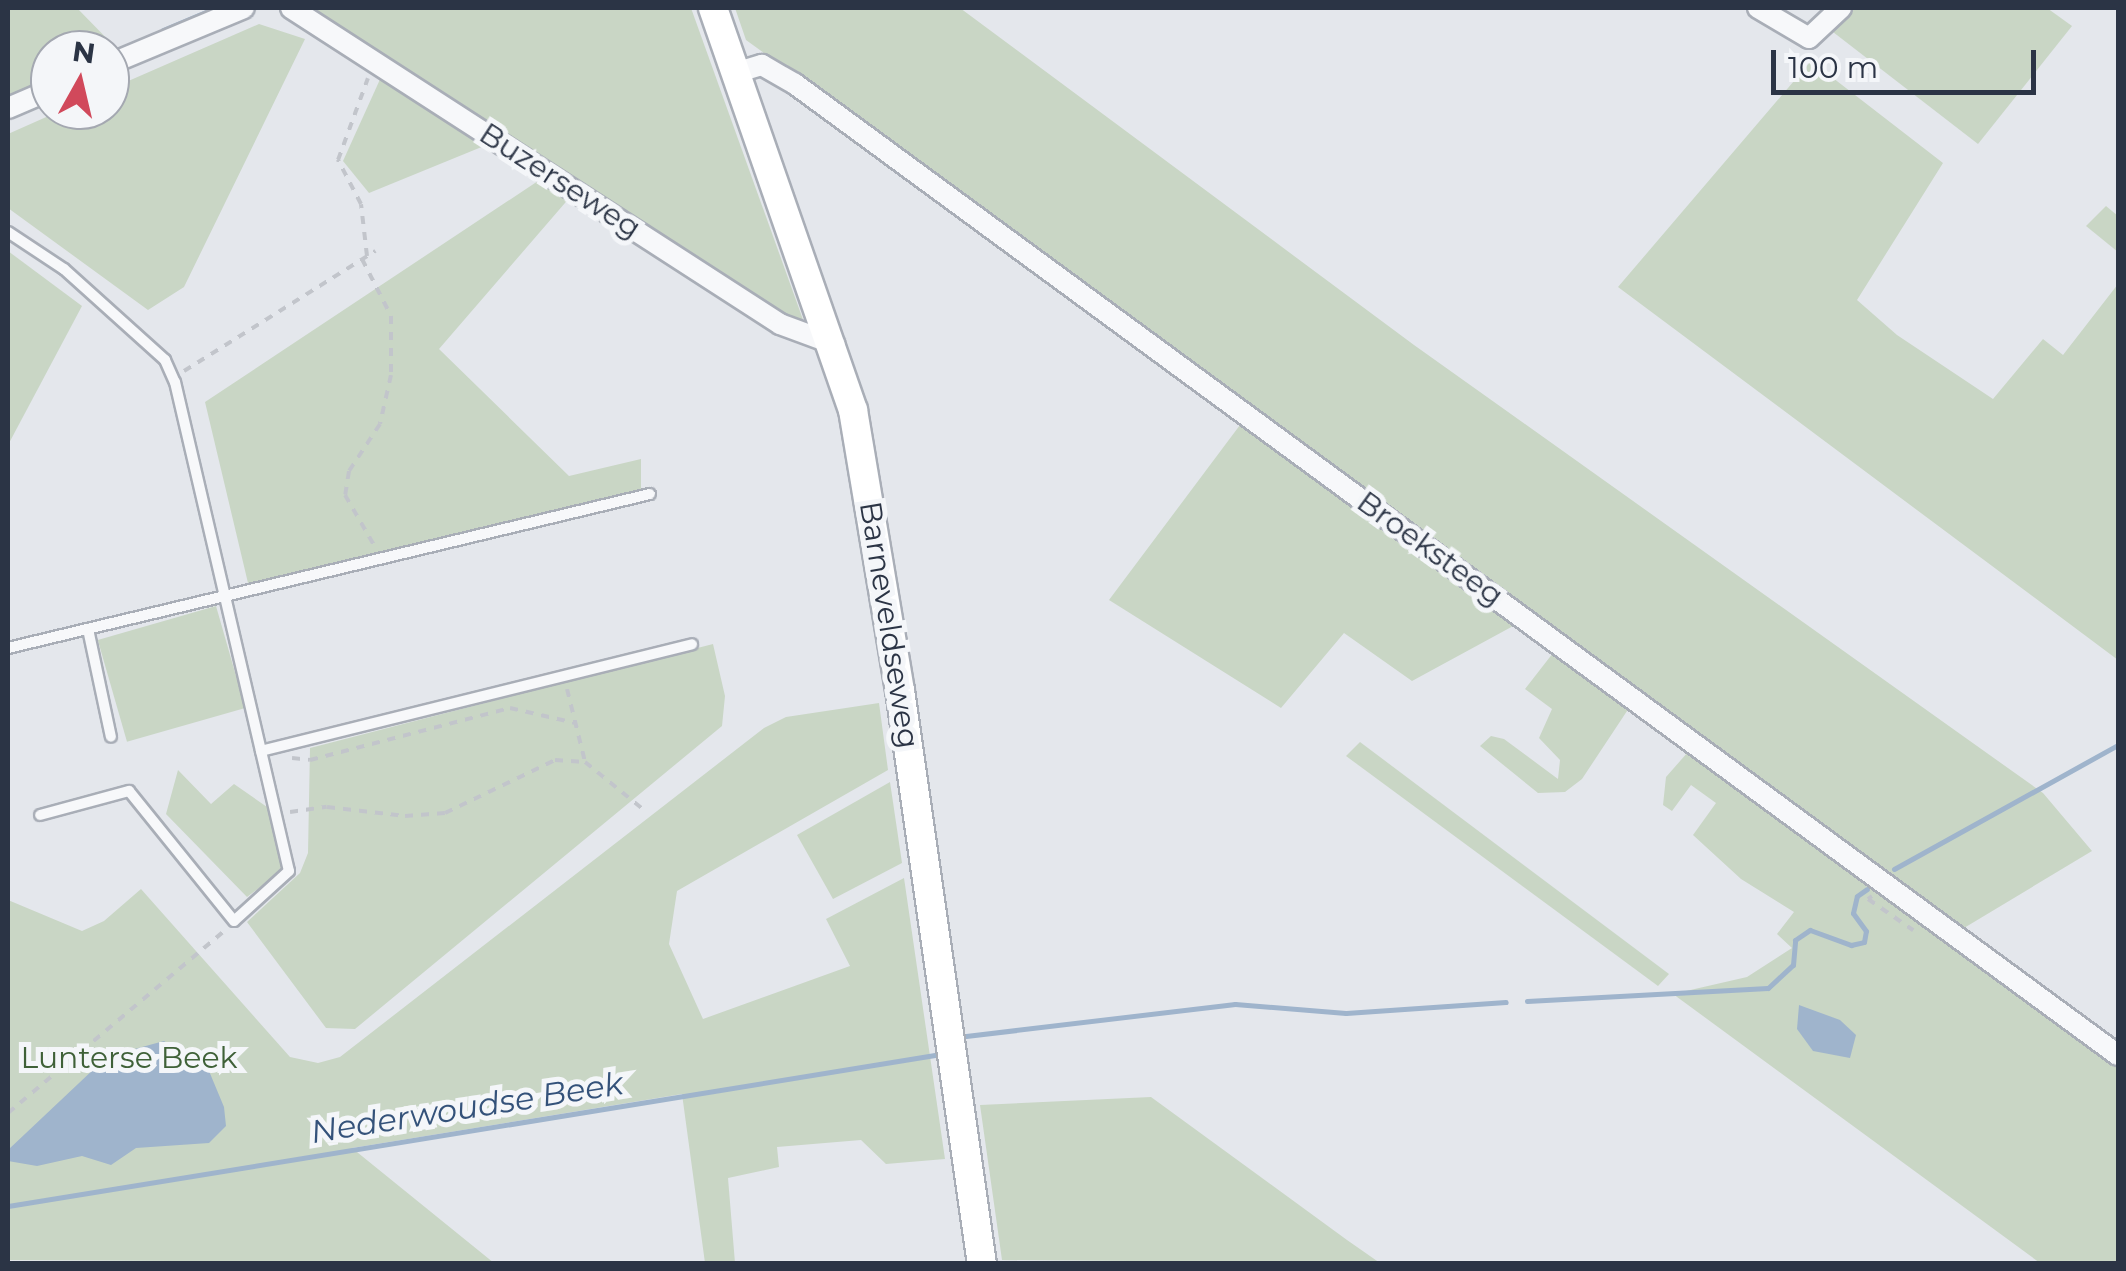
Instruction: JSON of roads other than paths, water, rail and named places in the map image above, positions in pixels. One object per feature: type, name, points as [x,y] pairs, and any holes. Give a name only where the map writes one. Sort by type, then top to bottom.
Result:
[{"type":"main road","name":"Barneveldseweg","points":[[713,8],[834,344],[868,488],[982,1264]]},
{"type":"street","points":[[130,56],[244,8]]},
{"type":"street","name":"Buzerseweg","points":[[291,8],[780,324],[834,344]]},
{"type":"street","points":[[1758,8],[1809,38],[1841,8]]},
{"type":"street","name":"Broeksteeg","points":[[735,73],[762,65],[794,84],[2118,1054]]},
{"type":"lane","points":[[8,232],[64,269],[165,360],[173,378],[289,872],[234,921],[129,791],[40,815]]},
{"type":"lane","points":[[8,648],[650,494]]},
{"type":"lane","points":[[88,629],[111,737]]},
{"type":"lane","points":[[261,752],[692,644]]},
{"type":"water","points":[[1799,1005],[1840,1020],[1856,1035],[1850,1058],[1813,1051],[1797,1029]]},
{"type":"water","points":[[164,1041],[209,1071],[224,1107],[226,1126],[209,1143],[136,1148],[111,1165],[82,1156],[37,1166],[8,1161],[8,1150],[96,1067],[120,1053]]},
{"type":"waterway","points":[[163,30],[215,8]]},
{"type":"waterway","points":[[8,97],[30,88]]},
{"type":"waterway","name":"Nederwoudse Beek","points":[[1894,869],[2118,745]]},
{"type":"waterway","name":"Nederwoudse Beek","points":[[1527,1001],[1768,988],[1793,965],[1795,940],[1810,930],[1851,945],[1864,942],[1866,931],[1853,913],[1857,896],[1867,889]]},
{"type":"waterway","name":"Nederwoudse Beek","points":[[966,1036],[1235,1004],[1346,1013],[1506,1002]]},
{"type":"waterway","name":"Nederwoudse Beek","points":[[8,1206],[935,1055]]},
{"type":"park label","name":"Lunterse Beek","points":[[129,1058]]}]
